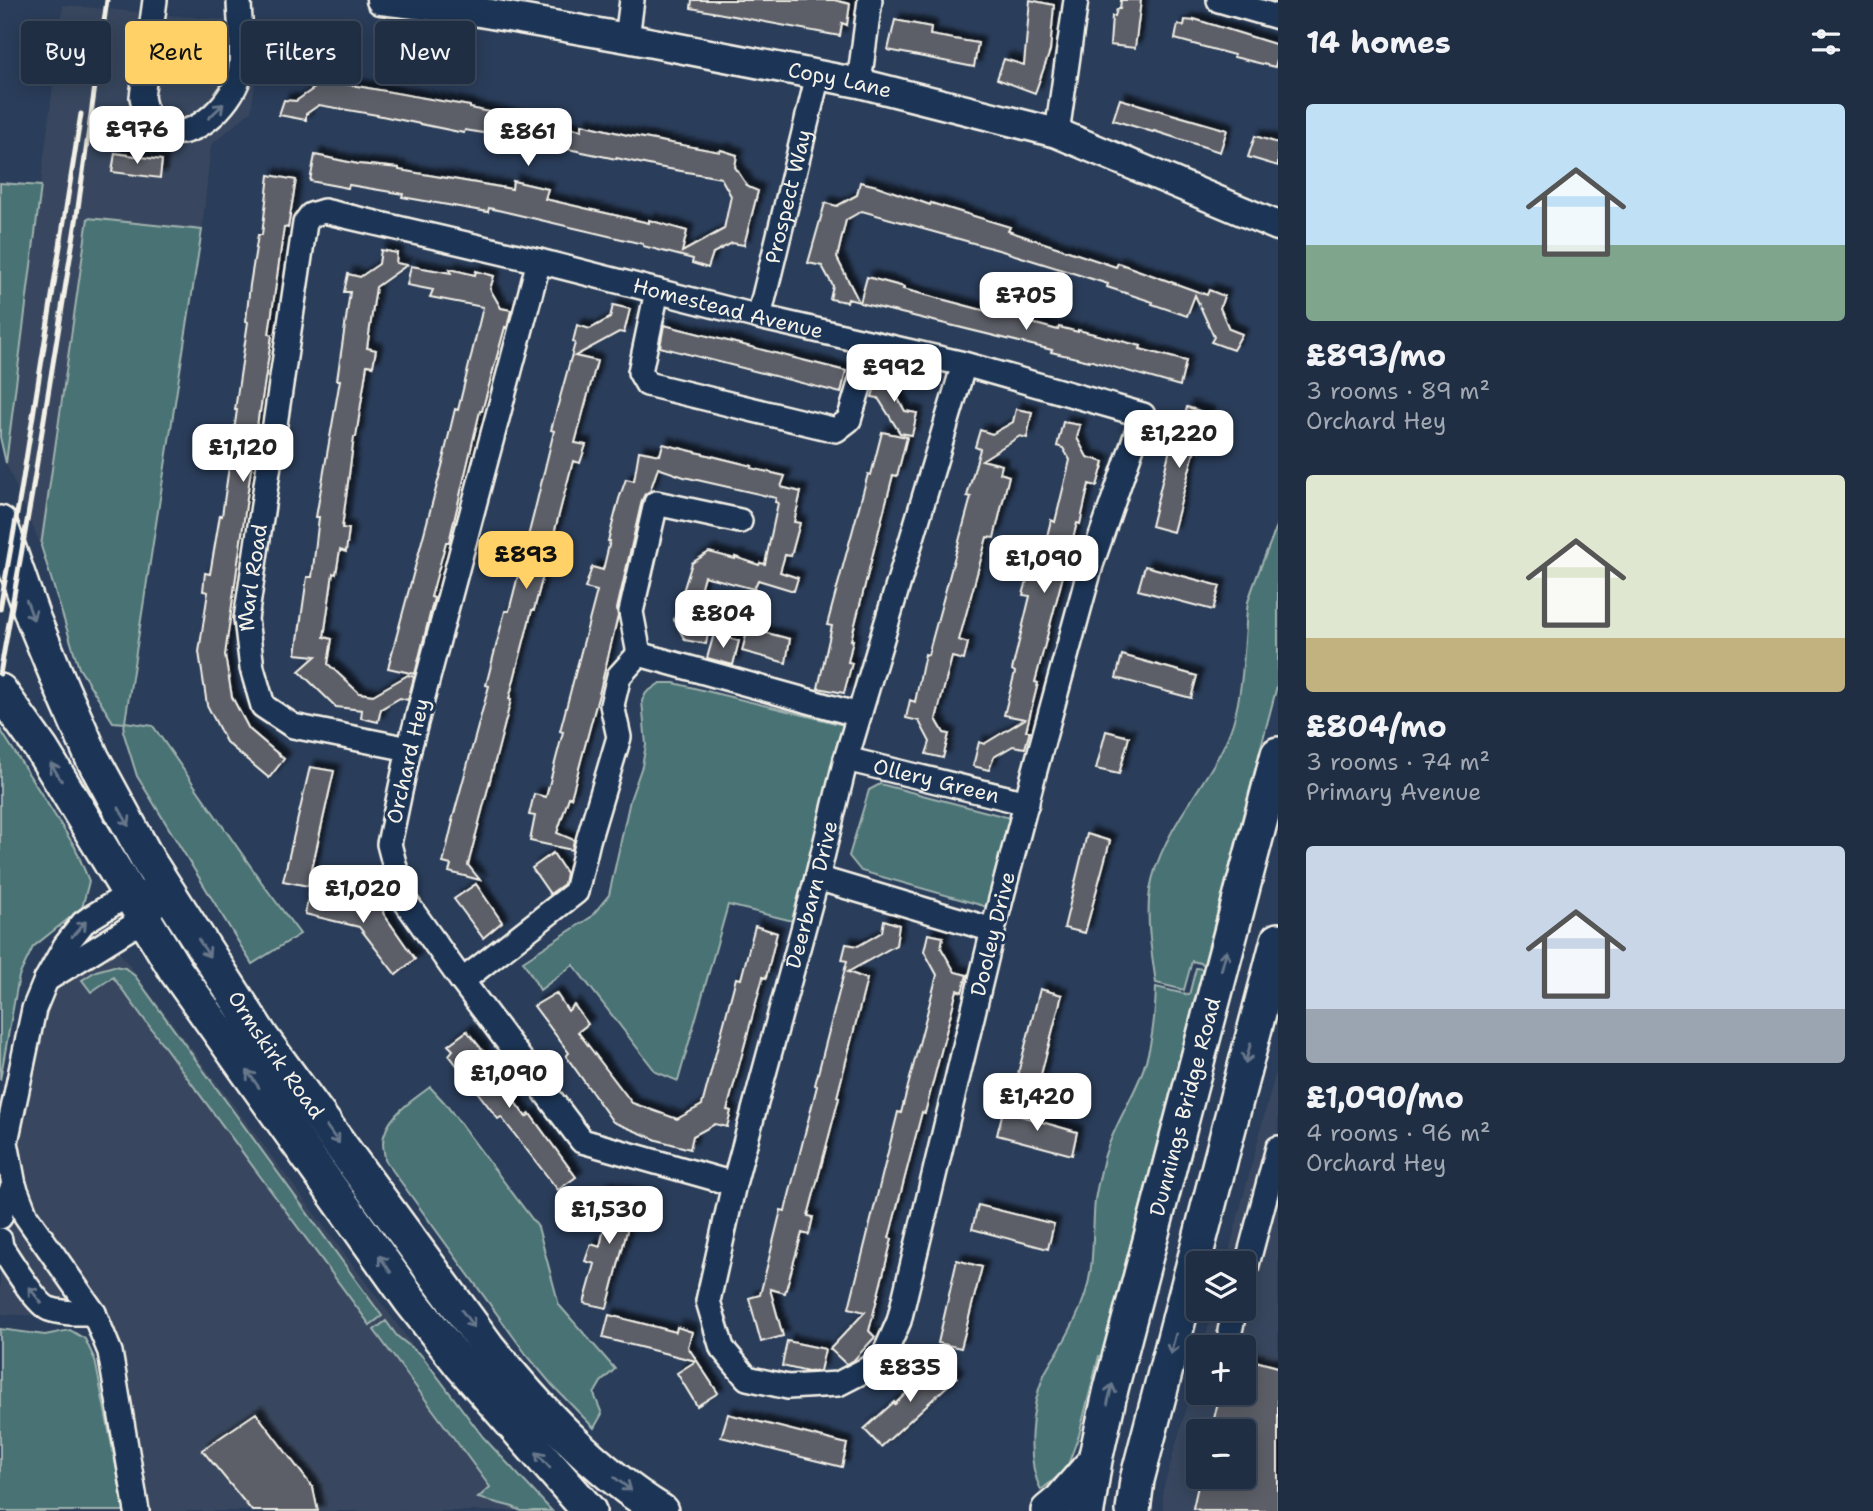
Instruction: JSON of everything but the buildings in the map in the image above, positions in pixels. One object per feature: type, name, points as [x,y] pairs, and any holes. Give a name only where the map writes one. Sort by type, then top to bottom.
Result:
[{"type":"highway","name":"Ormskirk Road","points":[[0,523],[33,618],[92,757],[167,891],[262,1038],[488,1347],[518,1384],[564,1434],[607,1472],[661,1511]]},
{"type":"highway","name":"Ormskirk Road","points":[[0,691],[42,750],[176,971],[410,1300],[462,1366],[589,1511]]},
{"type":"highway","name":"Dunnings Bridge Road","points":[[1087,1511],[1111,1389],[1278,754]]},
{"type":"highway","points":[[1138,1501],[1278,940]]},
{"type":"highway","points":[[1048,1511],[1095,1460]]},
{"type":"main road","name":"Copy Lane","points":[[382,0],[474,12],[627,38],[859,83],[1057,132],[1278,226]]},
{"type":"street","points":[[155,0],[142,97],[145,112],[167,132],[183,132],[200,125],[222,108],[235,87],[240,74],[239,0]]},
{"type":"street","points":[[627,38],[632,0]]},
{"type":"street","points":[[859,83],[870,0]]},
{"type":"street","points":[[1057,132],[1076,0]]},
{"type":"street","points":[[1219,0],[1278,17]]},
{"type":"street","name":"Prospect Way","points":[[759,317],[818,75]]},
{"type":"street","name":"Homestead Avenue","points":[[311,215],[324,211],[539,261],[759,317],[964,364],[1143,415]]},
{"type":"street","name":"Marl Road","points":[[311,215],[305,223],[246,619],[253,668],[262,706],[293,726],[409,749]]},
{"type":"street","name":"Orchard Hey","points":[[539,261],[409,749],[389,844],[403,898],[582,1141],[734,1185]]},
{"type":"street","points":[[657,291],[640,372],[646,384],[743,408],[836,430],[849,420],[872,343]]},
{"type":"street","name":"Deerbarn Drive","points":[[788,1387],[747,1378],[722,1348],[708,1301],[734,1185],[817,878],[846,759],[964,364]]},
{"type":"street","name":"Dooley Drive","points":[[788,1387],[838,1384],[881,1362],[899,1321],[993,930],[1091,565],[1143,415]]},
{"type":"street","points":[[639,654],[631,612],[656,503],[740,521]]},
{"type":"street","points":[[639,654],[859,715]]},
{"type":"street","points":[[462,981],[576,892],[619,737],[612,705],[619,676],[639,654]]},
{"type":"street","name":"Ollery Green","points":[[846,759],[1027,803]]},
{"type":"street","points":[[817,878],[993,930]]},
{"type":"street","points":[[137,1511],[110,1352],[94,1313],[26,1216],[14,1185],[6,1142],[34,1009],[46,980],[136,907],[167,891]]},
{"type":"street","points":[[1251,1251],[1278,1148]]},
{"type":"street","points":[[0,1217],[14,1185]]},
{"type":"street","points":[[0,1240],[1,1247],[35,1297],[47,1309],[94,1313]]},
{"type":"shaded area","points":[[63,5],[241,22],[241,84],[255,84],[251,111],[211,145],[202,230],[88,219],[41,546],[6,463],[53,84],[111,84],[111,21],[61,21]]},
{"type":"shaded area","points":[[115,946],[537,1511],[144,1511],[123,1463],[88,1318],[0,1314],[0,1183],[26,1014]]},
{"type":"shaded area","points":[[1278,1063],[1278,1511],[1163,1511],[1163,1490],[1187,1405],[1256,1405],[1256,1335],[1206,1335],[1210,1321],[1256,1321],[1256,1251],[1229,1251]]},
{"type":"green space","points":[[0,183],[41,186],[6,463],[0,437]]},
{"type":"green space","points":[[88,218],[202,230],[125,722],[153,726],[300,934],[252,964],[137,776],[123,731],[125,723],[113,722],[79,668],[41,546]]},
{"type":"green space","points":[[1278,523],[1278,682],[1204,964],[1192,961],[1184,990],[1156,983],[1150,941],[1151,886],[1158,861],[1170,836],[1220,754],[1233,723],[1241,682],[1248,602]]},
{"type":"green space","points":[[660,683],[674,683],[848,726],[797,922],[728,905],[678,1081],[656,1072],[573,965],[540,990],[523,961],[591,917],[609,895],[630,800],[646,745],[642,701],[646,693]]},
{"type":"green space","points":[[0,729],[75,847],[89,881],[82,908],[33,947],[19,976],[0,1080]]},
{"type":"green space","points":[[880,784],[1014,819],[991,908],[861,871],[849,856],[869,790]]},
{"type":"green space","points":[[114,966],[125,968],[135,976],[382,1316],[370,1325],[113,977],[91,992],[82,980],[96,971]]},
{"type":"green space","points":[[1196,968],[1203,969],[1079,1435],[1066,1470],[1041,1490],[1031,1448],[1033,1417],[1044,1375],[1071,1329],[1085,1295],[1092,1260],[1095,1200],[1104,1158],[1147,1058],[1154,1022],[1156,987],[1189,995]]},
{"type":"green space","points":[[430,1087],[538,1227],[559,1305],[615,1369],[601,1382],[594,1394],[602,1414],[594,1428],[526,1354],[385,1160],[383,1143],[388,1125],[400,1110]]},
{"type":"green space","points":[[386,1321],[397,1336],[422,1356],[483,1437],[552,1511],[521,1511],[478,1498],[490,1487],[374,1330]]},
{"type":"green space","points":[[0,1329],[45,1335],[70,1330],[85,1339],[95,1360],[125,1511],[0,1511]]},
{"type":"railway","points":[[0,674],[77,215],[107,0]]},
{"type":"railway","points":[[0,609],[81,114]]}]
